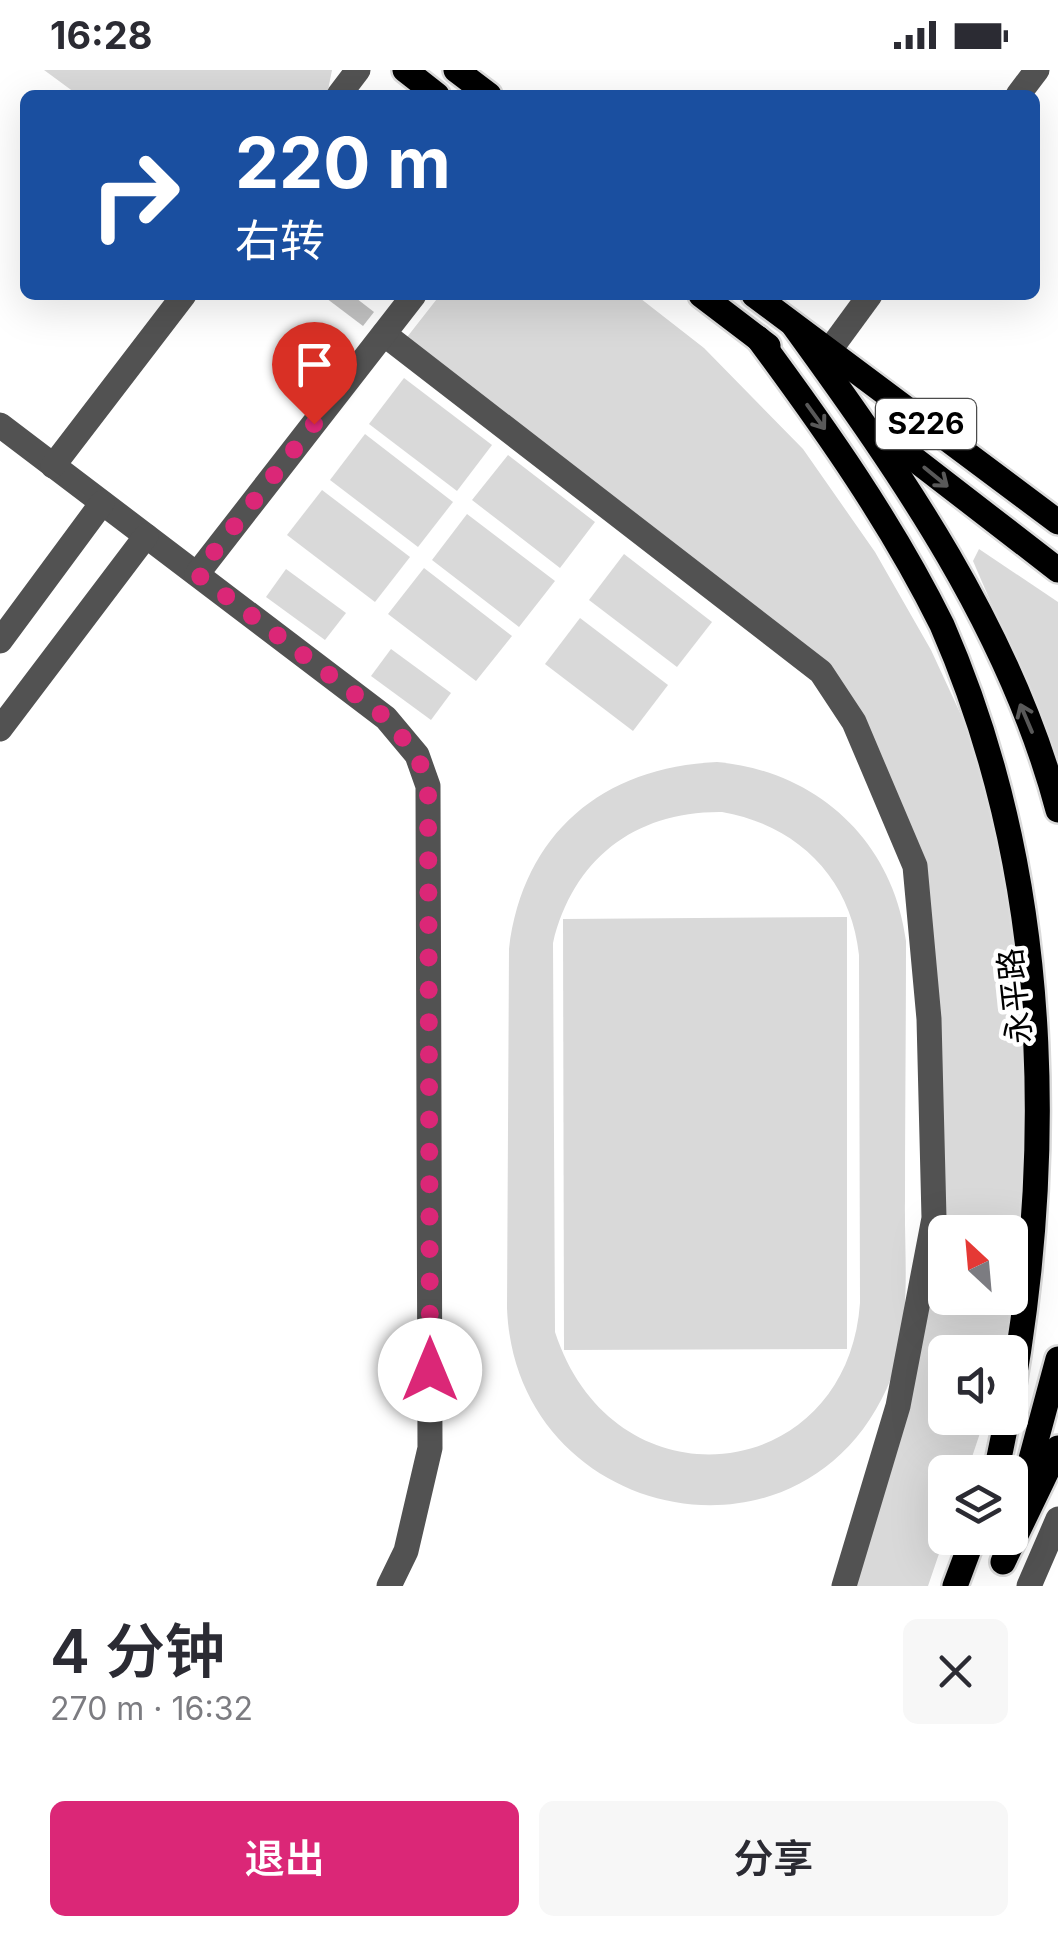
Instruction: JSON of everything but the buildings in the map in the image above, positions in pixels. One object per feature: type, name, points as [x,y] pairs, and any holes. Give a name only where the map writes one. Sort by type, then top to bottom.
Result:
[{"type":"main road","points":[[404,70],[430,90]]},
{"type":"main road","points":[[456,70],[482,90]]},
{"type":"main road","name":"S226","points":[[707,300],[1058,570]]},
{"type":"main road","name":"S226","points":[[760,300],[1058,522]]},
{"type":"main road","name":"S226","points":[[794,326],[860,416]]},
{"type":"main road","name":"永平路","points":[[758,338],[843,454],[942,624],[994,744],[1025,845],[1050,984],[1054,1153],[1037,1297],[1001,1455]]},
{"type":"main road","points":[[860,416],[899,470],[984,619],[1047,769],[1058,810]]},
{"type":"main road","points":[[1005,1443],[1058,1356]]},
{"type":"main road","points":[[1004,1556],[1058,1356]]},
{"type":"main road","points":[[1004,1556],[1058,1448]]},
{"type":"main road","points":[[955,1586],[967,1555]]},
{"type":"street","points":[[342,90],[358,70]]},
{"type":"street","points":[[1022,90],[1037,70]]},
{"type":"street","points":[[52,466],[180,300]]},
{"type":"street","points":[[197,574],[410,300]]},
{"type":"street","points":[[829,351],[866,300]]},
{"type":"street","points":[[384,334],[821,672],[854,722],[915,866],[929,1019],[934,1218],[898,1406],[844,1586]]},
{"type":"street","points":[[0,425],[386,718],[417,755],[428,786],[430,1448],[406,1551],[389,1586]]},
{"type":"street","points":[[0,642],[102,503]]},
{"type":"street","points":[[0,729],[146,536]]},
{"type":"street","points":[[1029,1586],[1058,1519]]},
{"type":"shaded area","points":[[44,70],[332,70],[328,90],[71,90]]},
{"type":"shaded area","points":[[436,300],[642,300],[704,348],[803,449],[875,552],[931,650],[962,717],[999,822],[1029,985],[1024,1215],[930,1215],[938,1176],[923,905],[855,713],[404,341]]},
{"type":"shaded area","points":[[404,378],[492,445],[457,491],[369,424]]},
{"type":"shaded area","points":[[365,434],[453,502],[418,547],[330,480]]},
{"type":"shaded area","points":[[508,455],[595,522],[560,568],[472,500]]},
{"type":"shaded area","points":[[322,490],[410,557],[375,602],[287,535]]},
{"type":"shaded area","points":[[467,514],[555,581],[519,627],[432,560]]},
{"type":"shaded area","points":[[979,549],[1058,602],[1058,758],[973,561]]},
{"type":"shaded area","points":[[624,554],[712,622],[677,667],[589,600]]},
{"type":"shaded area","points":[[424,568],[512,636],[476,681],[388,614]]},
{"type":"shaded area","points":[[286,569],[346,613],[325,640],[266,597]]},
{"type":"shaded area","points":[[580,618],[668,685],[633,731],[545,664]]},
{"type":"shaded area","points":[[391,649],[451,693],[431,720],[371,676]]},
{"type":"shaded area","points":[[717,762],[753,768],[817,796],[844,817],[885,872],[906,941],[905,1295],[895,1366],[887,1388],[846,1449],[792,1488],[730,1504],[667,1501],[608,1478],[557,1437],[522,1380],[507,1308],[509,949],[517,908],[531,872],[551,840],[575,814],[638,777]],"holes":[[[722,812],[774,829],[816,859],[845,902],[854,927],[859,955],[860,1303],[846,1364],[815,1410],[773,1440],[725,1454],[674,1450],[626,1429],[585,1390],[555,1332],[553,943],[562,913],[576,887],[592,864],[612,846],[662,820],[691,814]]]},
{"type":"shaded area","points":[[847,917],[847,1349],[564,1350],[563,919]]},
{"type":"shaded area","points":[[928,1224],[928,1315],[1012,1315],[1008,1335],[928,1335],[928,1435],[979,1435],[973,1455],[928,1455],[928,1555],[939,1555],[928,1586],[839,1586],[894,1388]]},
{"type":"route","points":[[314,424],[197,574],[386,718],[417,755],[428,786],[430,1370]]}]
